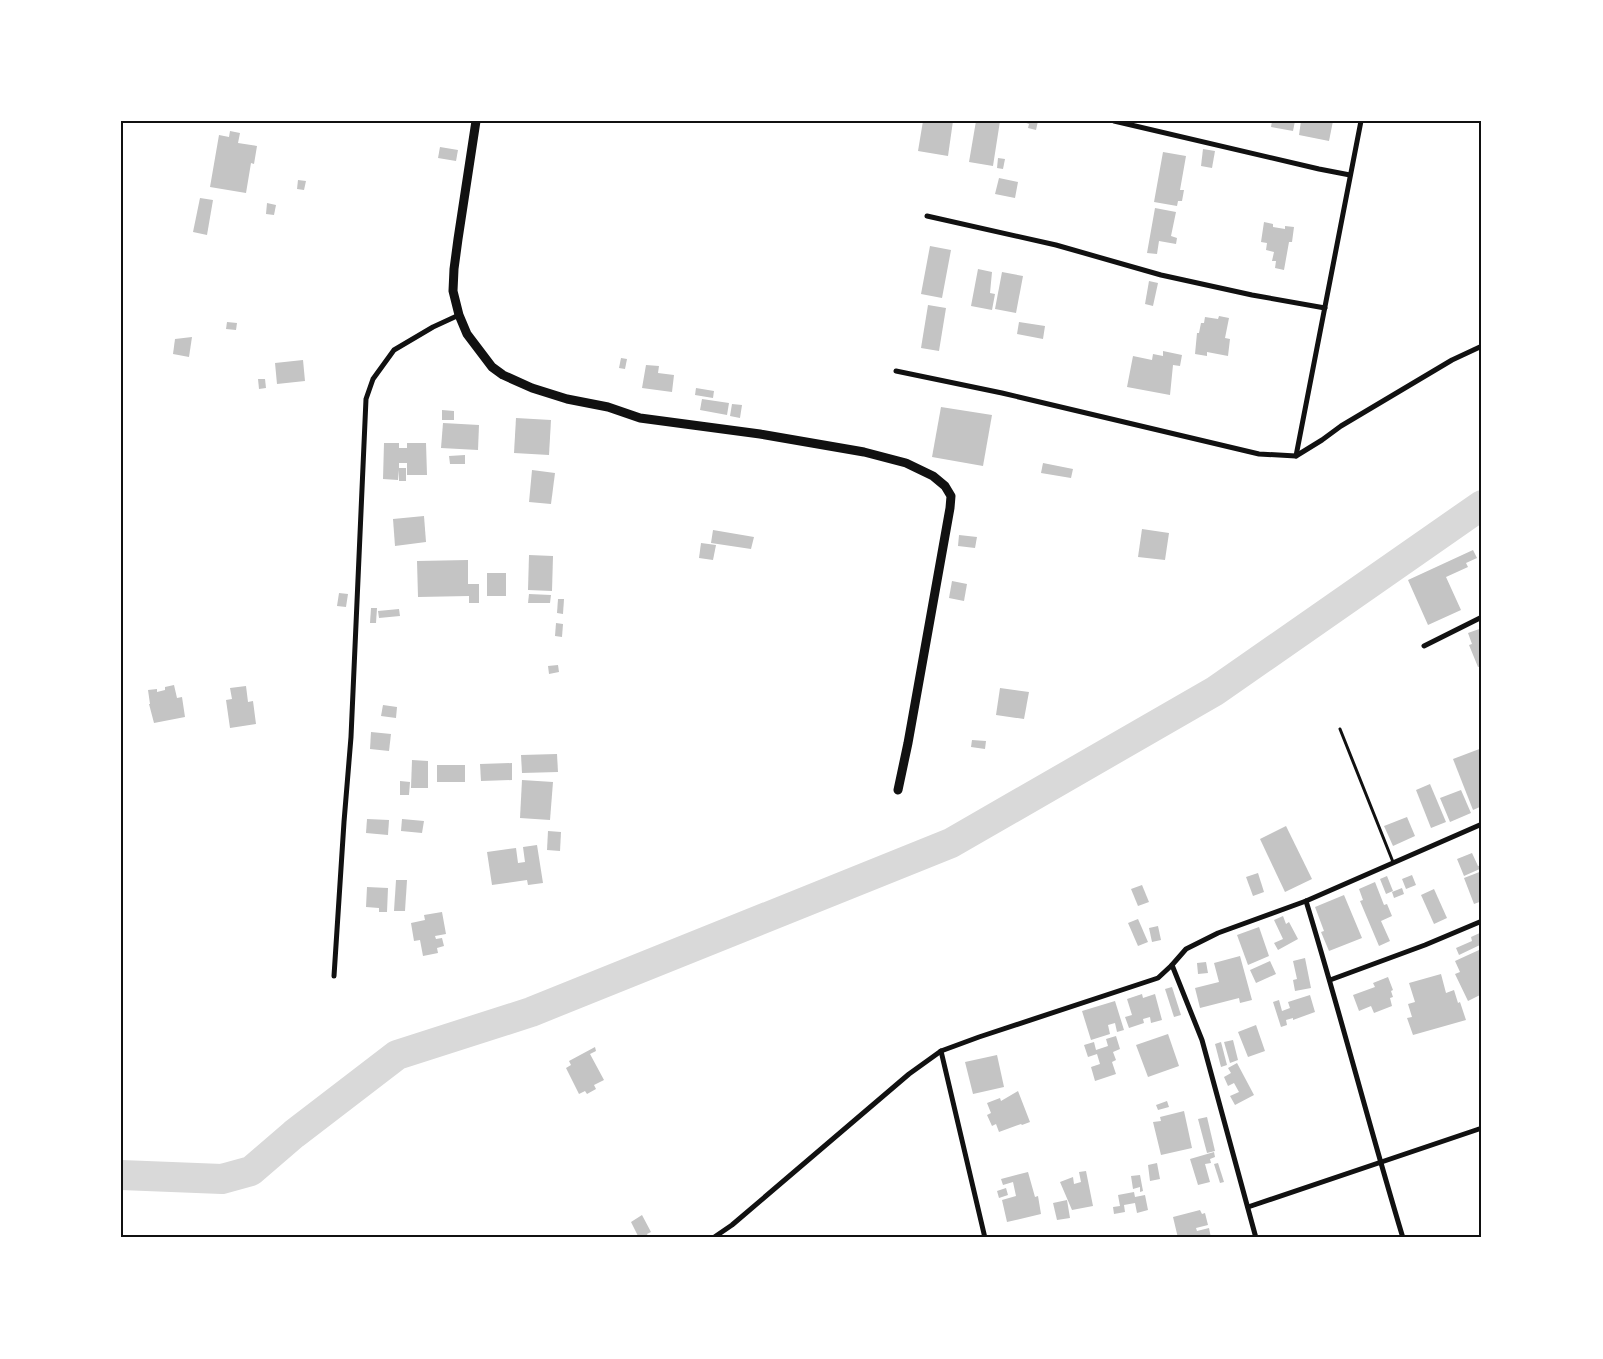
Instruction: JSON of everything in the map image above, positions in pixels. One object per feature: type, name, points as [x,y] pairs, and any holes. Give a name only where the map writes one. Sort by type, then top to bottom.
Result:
[{"type":"street","points":[[476,121],[465,184],[454,269],[453,292],[459,315],[468,334],[492,367],[503,375],[532,388],[567,399],[608,407],[640,418],[760,434],[864,452],[919,468],[945,486],[951,496],[947,526],[898,790]]},
{"type":"street","points":[[1114,121],[1350,175]]},
{"type":"street","points":[[1296,456],[1361,121]]},
{"type":"street","points":[[927,216],[1056,245],[1160,275],[1324,308]]},
{"type":"street","points":[[334,976],[351,737],[366,399],[373,379],[394,350],[433,327],[459,315]]},
{"type":"street","points":[[896,371],[1002,393],[1259,454],[1296,456],[1341,426],[1452,360],[1482,346]]},
{"type":"street","points":[[1424,646],[1482,617]]},
{"type":"street","points":[[713,1238],[732,1225],[909,1074],[941,1051],[1158,978],[1186,949],[1218,933],[1306,901],[1482,824]]},
{"type":"street","points":[[1306,901],[1403,1238]]},
{"type":"street","points":[[1330,980],[1425,945],[1482,921]]},
{"type":"street","points":[[1172,965],[1202,1040],[1256,1238]]},
{"type":"street","points":[[941,1051],[985,1238]]},
{"type":"street","points":[[1248,1207],[1482,1128]]},
{"type":"lane","points":[[1340,729],[1393,862]]},
{"type":"building","points":[[923,121],[953,121],[948,156],[918,151]]},
{"type":"building","points":[[976,121],[1000,121],[993,166],[969,162]]},
{"type":"building","points":[[1021,121],[1038,121],[1036,130],[1028,128],[1029,124]]},
{"type":"building","points":[[1272,121],[1295,121],[1293,131],[1271,127]]},
{"type":"building","points":[[1301,121],[1333,121],[1329,141],[1299,135]]},
{"type":"building","points":[[230,131],[240,133],[238,143],[257,146],[254,164],[251,163],[246,193],[210,187],[219,135],[229,137]]},
{"type":"building","points":[[440,147],[458,150],[456,161],[438,158]]},
{"type":"building","points":[[1203,149],[1215,151],[1212,168],[1201,166]]},
{"type":"building","points":[[1163,152],[1186,156],[1180,190],[1184,190],[1182,201],[1178,201],[1177,206],[1154,202]]},
{"type":"building","points":[[998,158],[1005,159],[1003,169],[997,168]]},
{"type":"building","points":[[999,178],[1018,182],[1015,198],[995,194]]},
{"type":"building","points":[[298,180],[306,181],[304,190],[297,189]]},
{"type":"building","points":[[200,198],[213,200],[207,235],[193,232]]},
{"type":"building","points":[[267,203],[276,205],[274,215],[266,214]]},
{"type":"building","points":[[1155,208],[1176,212],[1171,236],[1177,238],[1176,244],[1159,241],[1157,254],[1147,253]]},
{"type":"building","points":[[1264,222],[1273,224],[1273,227],[1285,229],[1285,226],[1294,227],[1284,270],[1275,268],[1276,261],[1272,261],[1274,252],[1266,250],[1267,243],[1261,242]]},
{"type":"building","points":[[930,246],[951,250],[942,298],[921,294]]},
{"type":"building","points":[[978,269],[992,272],[990,293],[995,294],[992,310],[971,306]]},
{"type":"building","points":[[1002,272],[1023,276],[1016,313],[995,309]]},
{"type":"building","points":[[1149,281],[1158,283],[1153,306],[1145,304]]},
{"type":"building","points":[[928,305],[946,308],[939,351],[921,348]]},
{"type":"building","points":[[1219,316],[1229,318],[1225,338],[1230,339],[1228,356],[1207,352],[1207,356],[1195,354],[1197,333],[1199,333],[1201,323],[1204,323],[1205,317],[1218,319]]},
{"type":"building","points":[[227,322],[237,323],[236,330],[226,329]]},
{"type":"building","points":[[1019,322],[1045,326],[1043,339],[1017,334]]},
{"type":"building","points":[[192,337],[189,357],[173,354],[175,339]]},
{"type":"building","points":[[1163,351],[1182,355],[1180,366],[1173,365],[1170,395],[1127,387],[1133,356],[1152,360],[1153,354],[1163,356]]},
{"type":"building","points":[[621,358],[627,359],[625,369],[619,368]]},
{"type":"building","points":[[303,360],[305,381],[277,384],[275,363]]},
{"type":"building","points":[[646,365],[659,366],[658,373],[674,375],[672,392],[642,388]]},
{"type":"building","points":[[258,379],[265,379],[266,388],[259,389]]},
{"type":"building","points":[[696,388],[714,391],[713,398],[695,395]]},
{"type":"building","points":[[702,399],[729,403],[727,415],[700,410]]},
{"type":"building","points":[[732,404],[742,405],[740,418],[730,416]]},
{"type":"building","points":[[941,407],[992,415],[983,466],[932,457]]},
{"type":"building","points":[[442,410],[454,411],[454,420],[442,420]]},
{"type":"building","points":[[516,418],[551,420],[549,455],[514,453]]},
{"type":"building","points":[[443,423],[479,425],[478,450],[441,448]]},
{"type":"building","points":[[384,443],[399,443],[399,448],[407,448],[407,443],[426,443],[427,475],[407,475],[407,463],[399,463],[399,468],[406,468],[406,481],[399,481],[399,470],[398,480],[383,479]]},
{"type":"building","points":[[465,455],[465,464],[450,464],[449,456]]},
{"type":"building","points":[[1043,463],[1073,469],[1071,478],[1041,473]]},
{"type":"building","points":[[532,470],[555,473],[551,504],[529,502]]},
{"type":"building","points":[[424,516],[426,542],[395,546],[393,519]]},
{"type":"building","points":[[1142,529],[1169,533],[1165,560],[1138,557]]},
{"type":"building","points":[[713,530],[754,537],[751,549],[711,543]]},
{"type":"building","points":[[959,535],[977,537],[975,548],[958,546]]},
{"type":"building","points":[[701,543],[716,545],[713,560],[699,558]]},
{"type":"building","points":[[1473,550],[1477,558],[1466,563],[1468,567],[1446,577],[1461,610],[1428,625],[1408,580]]},
{"type":"building","points":[[529,555],[553,556],[552,591],[528,590]]},
{"type":"building","points":[[468,560],[468,584],[479,584],[479,603],[469,603],[469,596],[418,597],[417,561]]},
{"type":"building","points":[[487,573],[506,573],[506,596],[487,596]]},
{"type":"building","points":[[952,581],[967,584],[964,601],[949,598]]},
{"type":"building","points":[[339,593],[348,594],[346,607],[337,606]]},
{"type":"building","points":[[529,594],[551,595],[550,603],[528,603]]},
{"type":"building","points":[[558,599],[564,599],[563,614],[557,613]]},
{"type":"building","points":[[371,608],[377,608],[376,623],[370,623]]},
{"type":"building","points":[[399,609],[400,616],[379,618],[378,611]]},
{"type":"building","points":[[556,623],[563,624],[562,637],[555,636]]},
{"type":"building","points":[[1482,628],[1482,666],[1478,667],[1469,645],[1472,644],[1468,633]]},
{"type":"building","points":[[558,665],[559,672],[549,674],[548,666]]},
{"type":"building","points":[[174,685],[177,698],[182,697],[185,717],[154,723],[149,704],[148,690],[157,689],[157,692],[165,690],[165,687]]},
{"type":"building","points":[[246,686],[248,702],[253,701],[256,724],[230,728],[226,700],[232,699],[230,688]]},
{"type":"building","points":[[1000,688],[1029,692],[1024,719],[996,715]]},
{"type":"building","points":[[383,705],[397,707],[396,718],[381,716]]},
{"type":"building","points":[[371,732],[391,734],[389,751],[370,749]]},
{"type":"building","points":[[972,740],[986,741],[985,749],[971,747]]},
{"type":"building","points":[[1482,748],[1482,806],[1473,810],[1453,759]]},
{"type":"building","points":[[557,754],[558,772],[522,773],[521,755]]},
{"type":"building","points":[[412,760],[428,761],[428,788],[411,788]]},
{"type":"building","points":[[512,763],[512,780],[481,781],[480,764]]},
{"type":"building","points":[[437,765],[465,765],[465,782],[437,782]]},
{"type":"building","points":[[522,780],[553,782],[550,820],[520,818]]},
{"type":"building","points":[[400,781],[410,782],[409,795],[400,795]]},
{"type":"building","points":[[1430,784],[1446,822],[1431,828],[1416,790]]},
{"type":"building","points":[[1461,790],[1471,813],[1450,822],[1440,798]]},
{"type":"building","points":[[1407,817],[1415,836],[1393,846],[1384,826]]},
{"type":"building","points":[[367,819],[389,820],[388,835],[366,833]]},
{"type":"building","points":[[402,819],[424,821],[422,833],[401,831]]},
{"type":"building","points":[[1286,826],[1312,879],[1285,892],[1260,839]]},
{"type":"building","points":[[548,831],[561,832],[560,851],[547,850]]},
{"type":"building","points":[[537,845],[543,883],[528,885],[527,880],[492,885],[487,852],[516,848],[518,863],[525,862],[523,847]]},
{"type":"building","points":[[1472,853],[1478,866],[1482,865],[1482,868],[1464,876],[1457,859]]},
{"type":"building","points":[[1482,871],[1482,901],[1474,904],[1464,878]]},
{"type":"building","points":[[1258,873],[1264,892],[1253,896],[1246,877]]},
{"type":"building","points":[[1412,875],[1416,885],[1406,889],[1402,879]]},
{"type":"building","points":[[1387,876],[1393,891],[1386,894],[1380,879]]},
{"type":"building","points":[[396,880],[407,880],[405,911],[394,911]]},
{"type":"building","points":[[1375,882],[1384,905],[1387,904],[1392,916],[1381,921],[1390,941],[1379,946],[1360,901],[1363,900],[1359,889]]},
{"type":"building","points":[[1142,885],[1149,902],[1138,906],[1131,889]]},
{"type":"building","points":[[367,887],[388,888],[387,912],[379,912],[379,908],[366,907]]},
{"type":"building","points":[[1402,888],[1404,894],[1394,898],[1392,892]]},
{"type":"building","points":[[1434,889],[1447,918],[1434,924],[1421,895]]},
{"type":"building","points":[[1344,895],[1362,938],[1329,951],[1321,932],[1324,931],[1315,907]]},
{"type":"building","points":[[442,912],[446,934],[435,936],[436,939],[442,938],[444,946],[437,948],[438,953],[423,956],[420,940],[414,941],[411,923],[425,920],[424,915]]},
{"type":"building","points":[[1283,916],[1286,924],[1289,922],[1298,939],[1278,950],[1274,943],[1283,939],[1274,920]]},
{"type":"building","points":[[1138,919],[1148,942],[1138,946],[1128,923]]},
{"type":"building","points":[[1158,926],[1161,940],[1152,942],[1149,928]]},
{"type":"building","points":[[1259,927],[1269,956],[1248,965],[1237,935]]},
{"type":"building","points":[[1482,932],[1482,944],[1459,955],[1456,948],[1472,941],[1471,937]]},
{"type":"building","points":[[1479,950],[1482,955],[1482,994],[1468,1001],[1455,974],[1460,972],[1455,961]]},
{"type":"building","points":[[1240,956],[1252,1000],[1240,1003],[1239,998],[1200,1008],[1195,988],[1219,982],[1214,963]]},
{"type":"building","points":[[1305,958],[1311,988],[1295,991],[1293,980],[1297,979],[1293,961]]},
{"type":"building","points":[[1270,961],[1276,974],[1256,983],[1250,970]]},
{"type":"building","points":[[1206,962],[1208,973],[1198,974],[1197,963]]},
{"type":"building","points":[[1441,974],[1446,993],[1454,990],[1466,1020],[1413,1035],[1407,1018],[1412,1017],[1408,1004],[1415,1002],[1409,983]]},
{"type":"building","points":[[1388,977],[1393,990],[1391,991],[1393,997],[1390,998],[1392,1006],[1374,1013],[1371,1006],[1359,1011],[1353,995],[1375,987],[1373,983]]},
{"type":"building","points":[[1172,987],[1181,1015],[1174,1017],[1165,989]]},
{"type":"building","points":[[1142,994],[1143,998],[1155,994],[1162,1020],[1151,1023],[1150,1017],[1143,1019],[1144,1023],[1129,1028],[1125,1017],[1132,1015],[1127,999]]},
{"type":"building","points":[[1310,995],[1315,1012],[1293,1020],[1293,1018],[1286,1020],[1287,1025],[1281,1027],[1273,1002],[1279,1000],[1282,1011],[1290,1008],[1288,1002]]},
{"type":"building","points":[[1115,1001],[1124,1030],[1117,1032],[1115,1023],[1108,1025],[1110,1034],[1091,1040],[1082,1011]]},
{"type":"building","points":[[1256,1025],[1265,1051],[1248,1057],[1238,1032]]},
{"type":"building","points":[[1168,1034],[1179,1066],[1148,1077],[1136,1045]]},
{"type":"building","points":[[1116,1036],[1120,1049],[1113,1052],[1116,1060],[1112,1062],[1116,1074],[1095,1081],[1091,1067],[1100,1064],[1097,1054],[1088,1057],[1084,1045],[1094,1042],[1096,1050],[1108,1046],[1106,1039]]},
{"type":"building","points":[[1233,1040],[1238,1060],[1230,1063],[1224,1042]]},
{"type":"building","points":[[1221,1042],[1227,1065],[1221,1067],[1215,1044]]},
{"type":"building","points":[[595,1047],[596,1051],[590,1054],[604,1080],[594,1085],[596,1089],[587,1094],[585,1091],[579,1094],[566,1068],[571,1065],[569,1061]]},
{"type":"building","points":[[997,1055],[1004,1087],[973,1094],[965,1062]]},
{"type":"building","points":[[1237,1063],[1254,1095],[1235,1105],[1230,1096],[1239,1092],[1234,1083],[1228,1086],[1224,1077],[1231,1073],[1228,1068]]},
{"type":"building","points":[[1018,1091],[1030,1122],[999,1132],[996,1124],[992,1126],[987,1115],[991,1113],[987,1103],[1000,1098],[1001,1101]]},
{"type":"building","points":[[1167,1101],[1169,1107],[1158,1110],[1156,1105]]},
{"type":"building","points":[[1184,1111],[1192,1148],[1161,1155],[1153,1122],[1161,1121],[1160,1117]]},
{"type":"building","points":[[1207,1117],[1215,1151],[1207,1153],[1198,1119]]},
{"type":"building","points":[[1214,1152],[1215,1157],[1210,1159],[1211,1163],[1205,1164],[1210,1182],[1198,1185],[1190,1159]]},
{"type":"building","points":[[1157,1163],[1160,1179],[1150,1181],[1148,1165]]},
{"type":"building","points":[[1218,1163],[1224,1182],[1220,1183],[1214,1164]]},
{"type":"building","points":[[1086,1171],[1093,1206],[1072,1210],[1060,1182],[1073,1177],[1074,1184],[1081,1182],[1079,1172]]},
{"type":"building","points":[[1028,1172],[1035,1197],[1038,1196],[1041,1214],[1007,1222],[1002,1200],[1016,1196],[1013,1182],[1003,1185],[1001,1179]]},
{"type":"building","points":[[1140,1175],[1143,1191],[1140,1192],[1140,1187],[1133,1189],[1131,1176]]},
{"type":"building","points":[[1006,1188],[1008,1195],[999,1198],[997,1191]]},
{"type":"building","points":[[1134,1192],[1135,1197],[1145,1195],[1148,1210],[1137,1213],[1135,1203],[1124,1205],[1125,1212],[1114,1214],[1113,1207],[1120,1206],[1118,1195]]},
{"type":"building","points":[[1067,1200],[1070,1218],[1057,1220],[1053,1203]]},
{"type":"building","points":[[1200,1210],[1202,1214],[1205,1213],[1208,1225],[1196,1228],[1197,1231],[1209,1228],[1211,1238],[1178,1238],[1173,1217]]},
{"type":"building","points":[[642,1215],[651,1232],[647,1234],[649,1238],[639,1238],[631,1222]]},
{"type":"waterway","points":[[121,1175],[222,1179],[251,1171],[294,1134],[397,1055],[531,1012],[951,843],[1215,691],[1482,505]]}]
